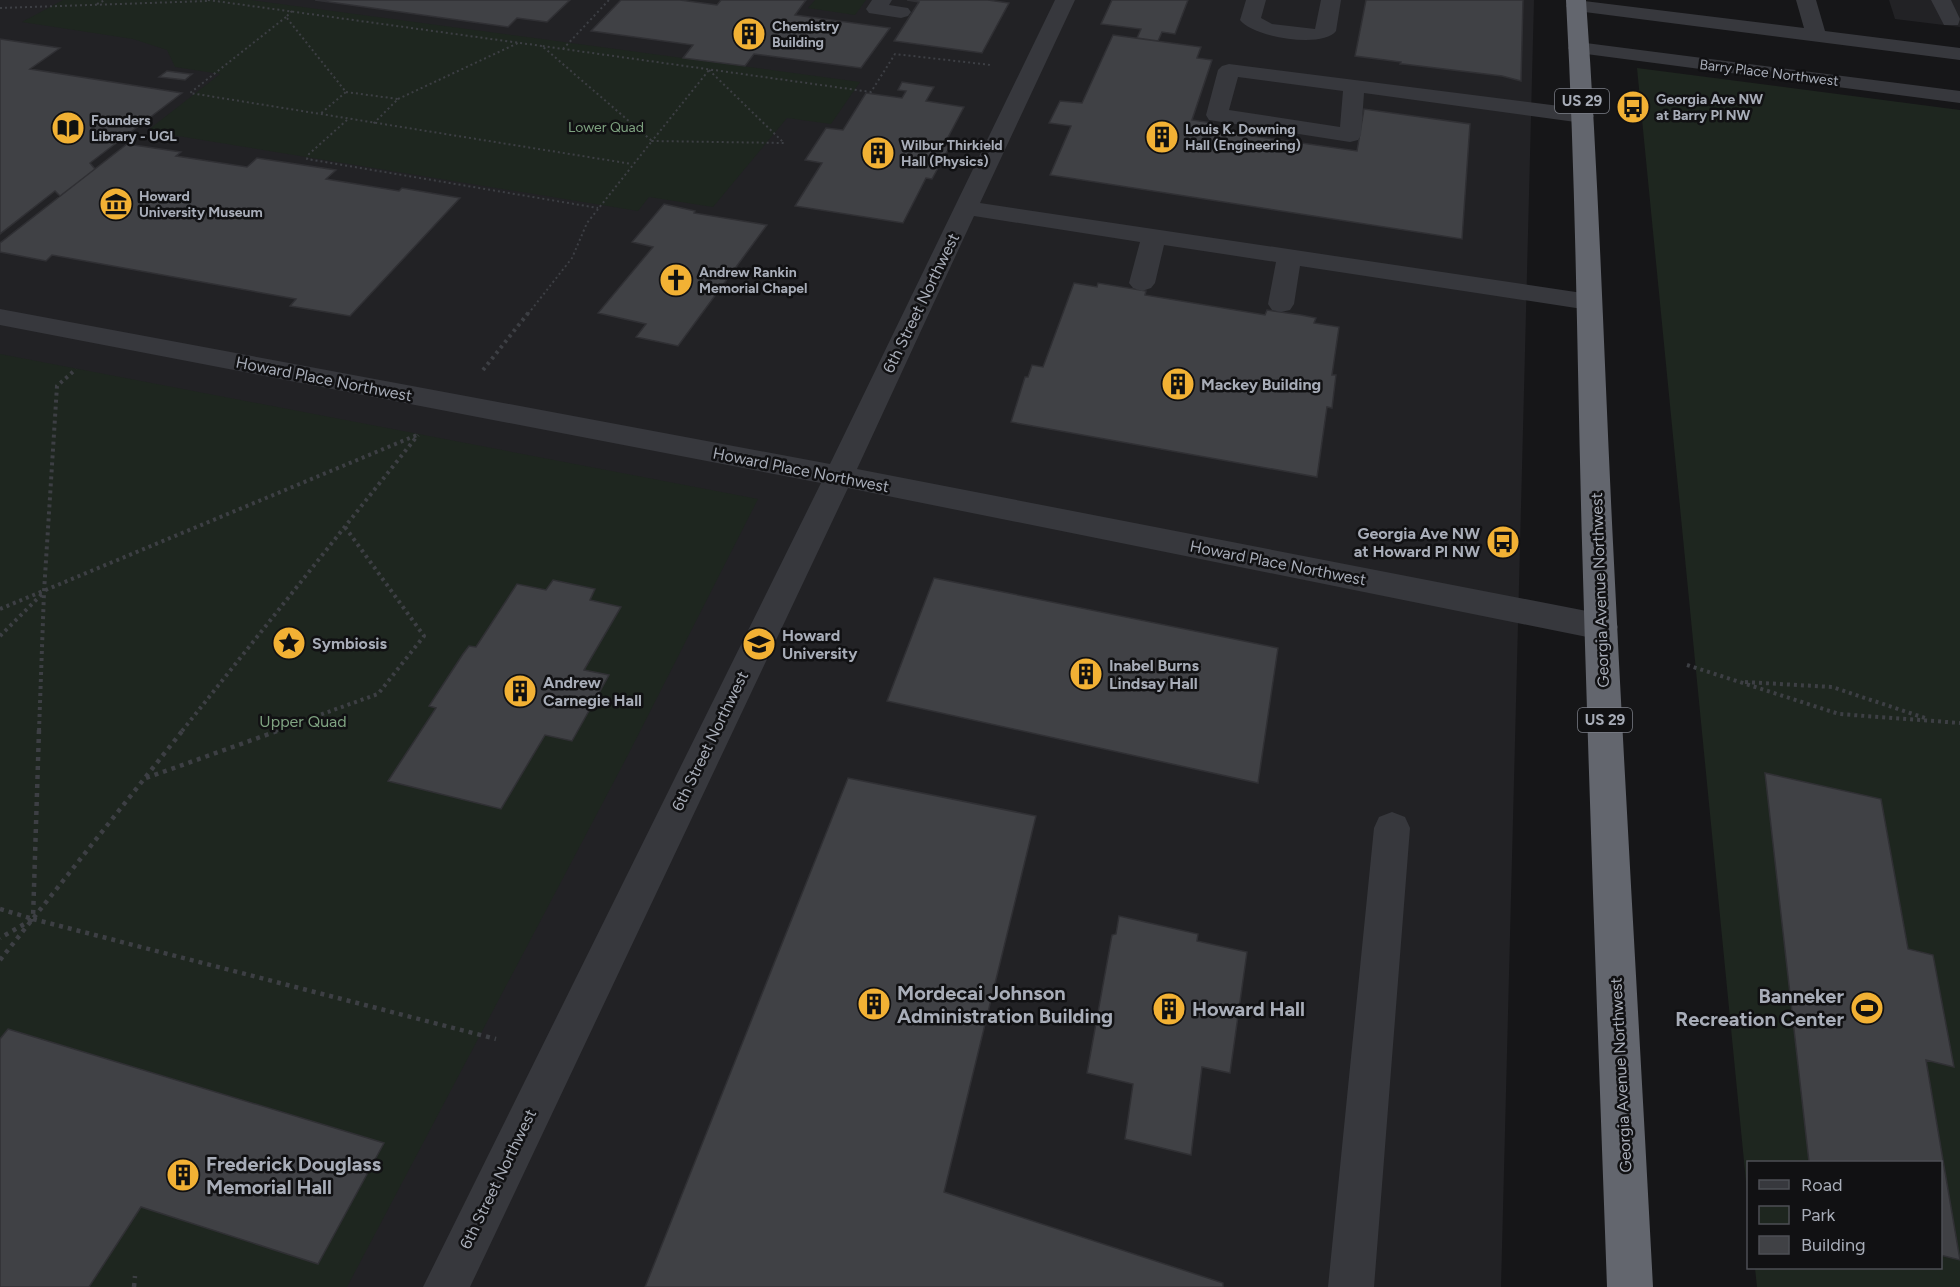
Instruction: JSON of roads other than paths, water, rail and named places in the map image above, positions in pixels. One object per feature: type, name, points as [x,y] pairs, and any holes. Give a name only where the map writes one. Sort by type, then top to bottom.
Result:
[{"type":"highway","name":"Georgia Avenue Northwest","points":[[1576,3],[1583,116],[1630,1287]]},
{"type":"street","points":[[882,0],[876,9],[901,12]]},
{"type":"street","name":"6th Street Northwest","points":[[446,1287],[1065,0]]},
{"type":"street","points":[[1256,0],[1250,20],[1267,30],[1317,35],[1326,31],[1331,0]]},
{"type":"street","points":[[1806,0],[1816,36]]},
{"type":"street","points":[[1941,0],[1951,21]]},
{"type":"street","points":[[1576,3],[1960,54]]},
{"type":"street","name":"Barry Place Northwest","points":[[1578,48],[1960,97]]},
{"type":"street","points":[[1354,86],[1350,135],[1217,115],[1229,70],[1354,86],[1583,116]]},
{"type":"street","points":[[966,208],[1589,302]]},
{"type":"street","points":[[1142,283],[1154,236]]},
{"type":"street","points":[[1281,304],[1289,256]]},
{"type":"street","name":"Howard Place Northwest","points":[[1,318],[838,476],[1602,627]]},
{"type":"street","points":[[1351,1287],[1392,828]]},
{"type":"place","name":"Chemistry Building","points":[[749,34]]},
{"type":"place","name":"Georgia Ave NW at Barry Pl NW","points":[[1633,107]]},
{"type":"place","name":"Founders Library - UGL","points":[[68,128]]},
{"type":"place","name":"Louis K. Downing Hall (Engineering)","points":[[1162,137]]},
{"type":"place","name":"Wilbur Thirkield Hall (Physics)","points":[[878,153]]},
{"type":"place","name":"Howard University Museum","points":[[116,204]]},
{"type":"place","name":"Andrew Rankin Memorial Chapel","points":[[676,280]]},
{"type":"place","name":"Mackey Building","points":[[1178,384]]},
{"type":"place","name":"Georgia Ave NW at Howard Pl NW","points":[[1503,542]]},
{"type":"place","name":"Symbiosis","points":[[289,643]]},
{"type":"place","name":"Howard University","points":[[759,644]]},
{"type":"place","name":"Inabel Burns Lindsay Hall","points":[[1086,674]]},
{"type":"place","name":"Andrew Carnegie Hall","points":[[520,691]]},
{"type":"place","name":"Mordecai Johnson Administration Building","points":[[874,1004]]},
{"type":"place","name":"Banneker Recreation Center","points":[[1867,1008]]},
{"type":"place","name":"Howard Hall","points":[[1169,1009]]},
{"type":"place","name":"Frederick Douglass Memorial Hall","points":[[183,1175]]},
{"type":"park label","name":"Lower Quad","points":[[606,127]]},
{"type":"park label","name":"Upper Quad","points":[[303,721]]}]
